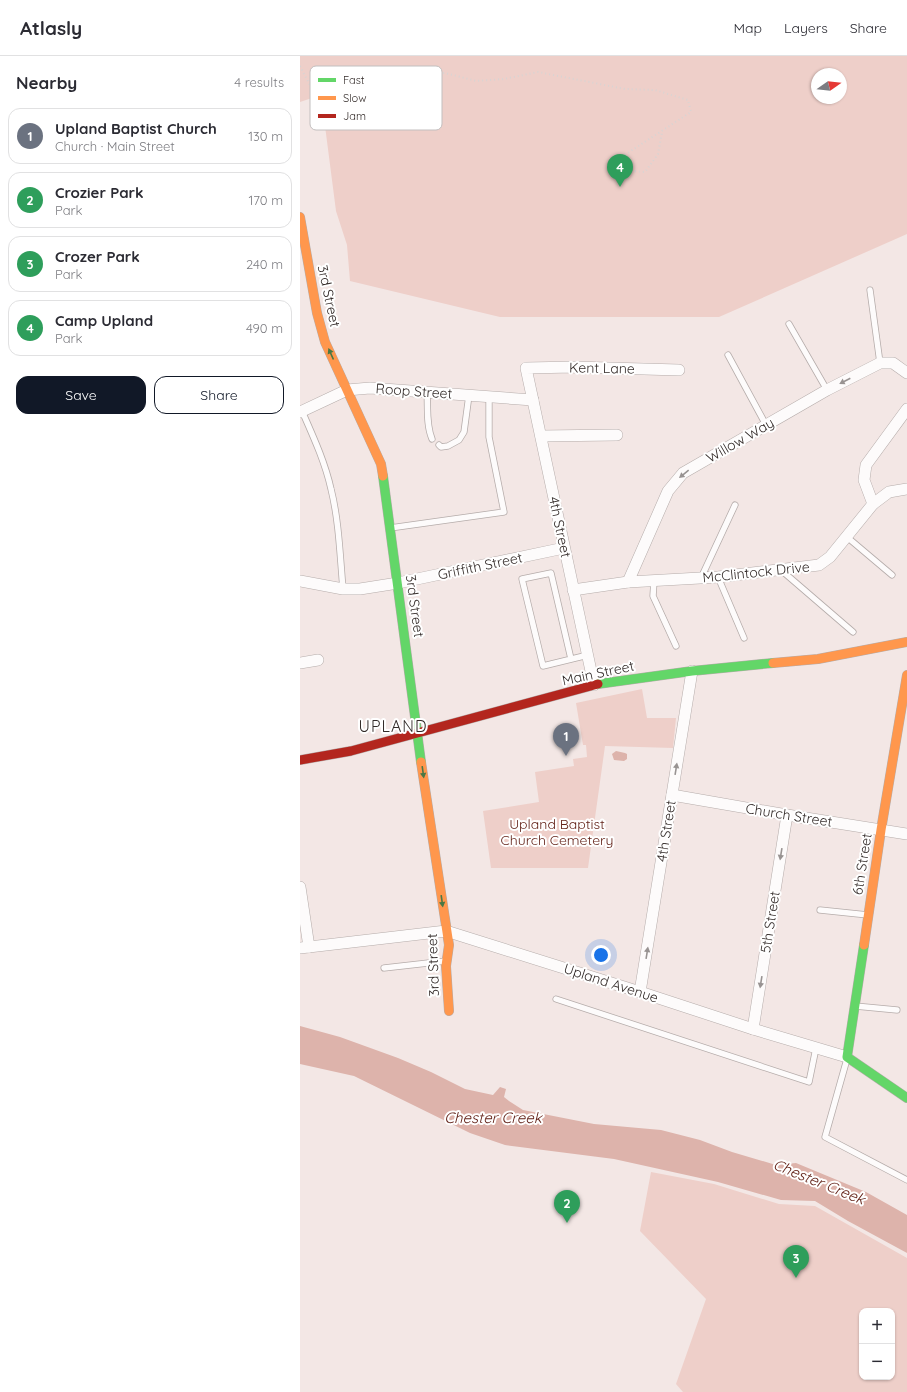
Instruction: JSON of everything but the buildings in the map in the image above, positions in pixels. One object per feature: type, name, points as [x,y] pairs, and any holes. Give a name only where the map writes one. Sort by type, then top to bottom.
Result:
[{"type":"street","name":"3rd Street","points":[[300,217],[317,313],[325,342],[381,464],[417,734],[449,945],[447,961],[449,1011]]},
{"type":"street","points":[[880,363],[893,363],[907,373]]},
{"type":"street","name":"Willow Way","points":[[628,582],[668,491],[683,473],[827,390],[880,363]]},
{"type":"street","name":"Kent Lane","points":[[526,368],[574,367],[679,370]]},
{"type":"street","name":"4th Street","points":[[526,368],[594,685]]},
{"type":"street","name":"Roop Street","points":[[301,412],[347,390],[370,388],[533,400]]},
{"type":"street","points":[[873,504],[864,480],[866,465],[907,409]]},
{"type":"street","points":[[541,436],[617,435]]},
{"type":"street","name":"McClintock Drive","points":[[573,590],[628,582],[718,577],[814,566],[823,563],[830,557],[873,504],[889,492],[907,489]]},
{"type":"street","name":"Griffith Street","points":[[300,581],[343,589],[360,589],[398,583],[564,548]]},
{"type":"street","name":"Main Street","points":[[300,760],[351,751],[594,685],[692,671],[818,659],[907,642]]},
{"type":"street","points":[[300,663],[318,660]]},
{"type":"street","name":"4th Street","points":[[640,992],[692,671]]},
{"type":"street","name":"6th Street","points":[[847,1057],[881,830],[907,675]]},
{"type":"street","name":"Church Street","points":[[672,795],[907,834]]},
{"type":"street","name":"5th Street","points":[[754,1029],[787,815]]},
{"type":"street","points":[[300,887],[304,948]]},
{"type":"street","name":"Upland Avenue","points":[[304,948],[446,931],[847,1057],[907,1098]]},
{"type":"lane","points":[[870,290],[880,363]]},
{"type":"lane","points":[[789,324],[827,390]]},
{"type":"lane","points":[[728,355],[766,425]]},
{"type":"lane","points":[[427,392],[430,435],[432,439]]},
{"type":"lane","points":[[439,445],[448,446],[459,440],[464,432],[469,395]]},
{"type":"lane","points":[[390,528],[504,512],[489,437],[489,397]]},
{"type":"lane","points":[[301,412],[318,447],[331,488],[337,522],[343,589]]},
{"type":"lane","points":[[701,578],[734,505]]},
{"type":"lane","points":[[846,537],[892,575]]},
{"type":"lane","points":[[781,570],[853,632]]},
{"type":"lane","points":[[571,659],[550,573],[522,579],[543,666],[588,655]]},
{"type":"lane","points":[[718,577],[744,638]]},
{"type":"lane","points":[[654,581],[653,596],[676,646]]},
{"type":"lane","points":[[820,910],[868,915]]},
{"type":"lane","points":[[384,968],[447,961]]},
{"type":"lane","points":[[556,999],[808,1082],[816,1048]]},
{"type":"lane","points":[[855,1006],[897,1010]]},
{"type":"lane","points":[[847,1057],[825,1138],[907,1180]]},
{"type":"path","points":[[300,66],[310,85]]},
{"type":"path","points":[[442,73],[476,81],[504,79],[538,72],[625,89],[655,90],[688,100],[691,112],[662,132],[622,156],[631,171],[645,172],[658,154],[662,132]]},
{"type":"green space","points":[[300,56],[907,56],[907,234],[719,317],[500,317],[350,281],[347,245],[336,211],[326,130],[442,130],[442,66],[310,66],[310,99],[300,102]]},
{"type":"green space","name":"Upland Baptist Church Cemetery","points":[[642,689],[647,718],[676,718],[673,748],[605,746],[588,868],[491,868],[483,811],[539,802],[535,772],[574,766],[573,759],[587,757],[586,745],[583,745],[576,703]]},
{"type":"green space","points":[[651,1172],[714,1184],[779,1204],[815,1206],[907,1258],[907,1392],[683,1392],[676,1384],[706,1299],[640,1231]]},
{"type":"water","points":[[616,751],[627,754],[627,759],[624,761],[614,760],[612,754]]},
{"type":"water","name":"Chester Creek","points":[[300,1026],[340,1037],[398,1058],[465,1089],[493,1095],[500,1087],[506,1089],[504,1097],[523,1110],[594,1124],[661,1130],[700,1140],[732,1152],[776,1165],[796,1163],[866,1192],[907,1215],[907,1253],[815,1201],[781,1200],[718,1182],[614,1159],[505,1145],[470,1133],[354,1076],[300,1064]]},
{"type":"traffic: fast","points":[[383,476],[421,762]]},
{"type":"traffic: fast","points":[[598,684],[692,671],[773,663]]},
{"type":"traffic: fast","points":[[864,945],[847,1057],[907,1098]]},
{"type":"traffic: slow","points":[[300,217],[317,313],[325,342],[381,464],[383,476]]},
{"type":"traffic: slow","points":[[773,663],[818,659],[907,642]]},
{"type":"traffic: slow","points":[[864,945],[881,830],[907,675]]},
{"type":"traffic: slow","points":[[421,762],[449,945],[446,966],[449,1011]]},
{"type":"traffic: jam","points":[[300,760],[351,751],[598,684]]},
{"type":"place","name":"Camp Upland","points":[[620,187]]},
{"type":"place","name":"Upland Baptist Church","points":[[566,756]]},
{"type":"place","name":"Crozier Park","points":[[567,1223]]},
{"type":"place","name":"Crozer Park","points":[[796,1278]]},
{"type":"district","name":"UPLAND","points":[[393,726]]}]
